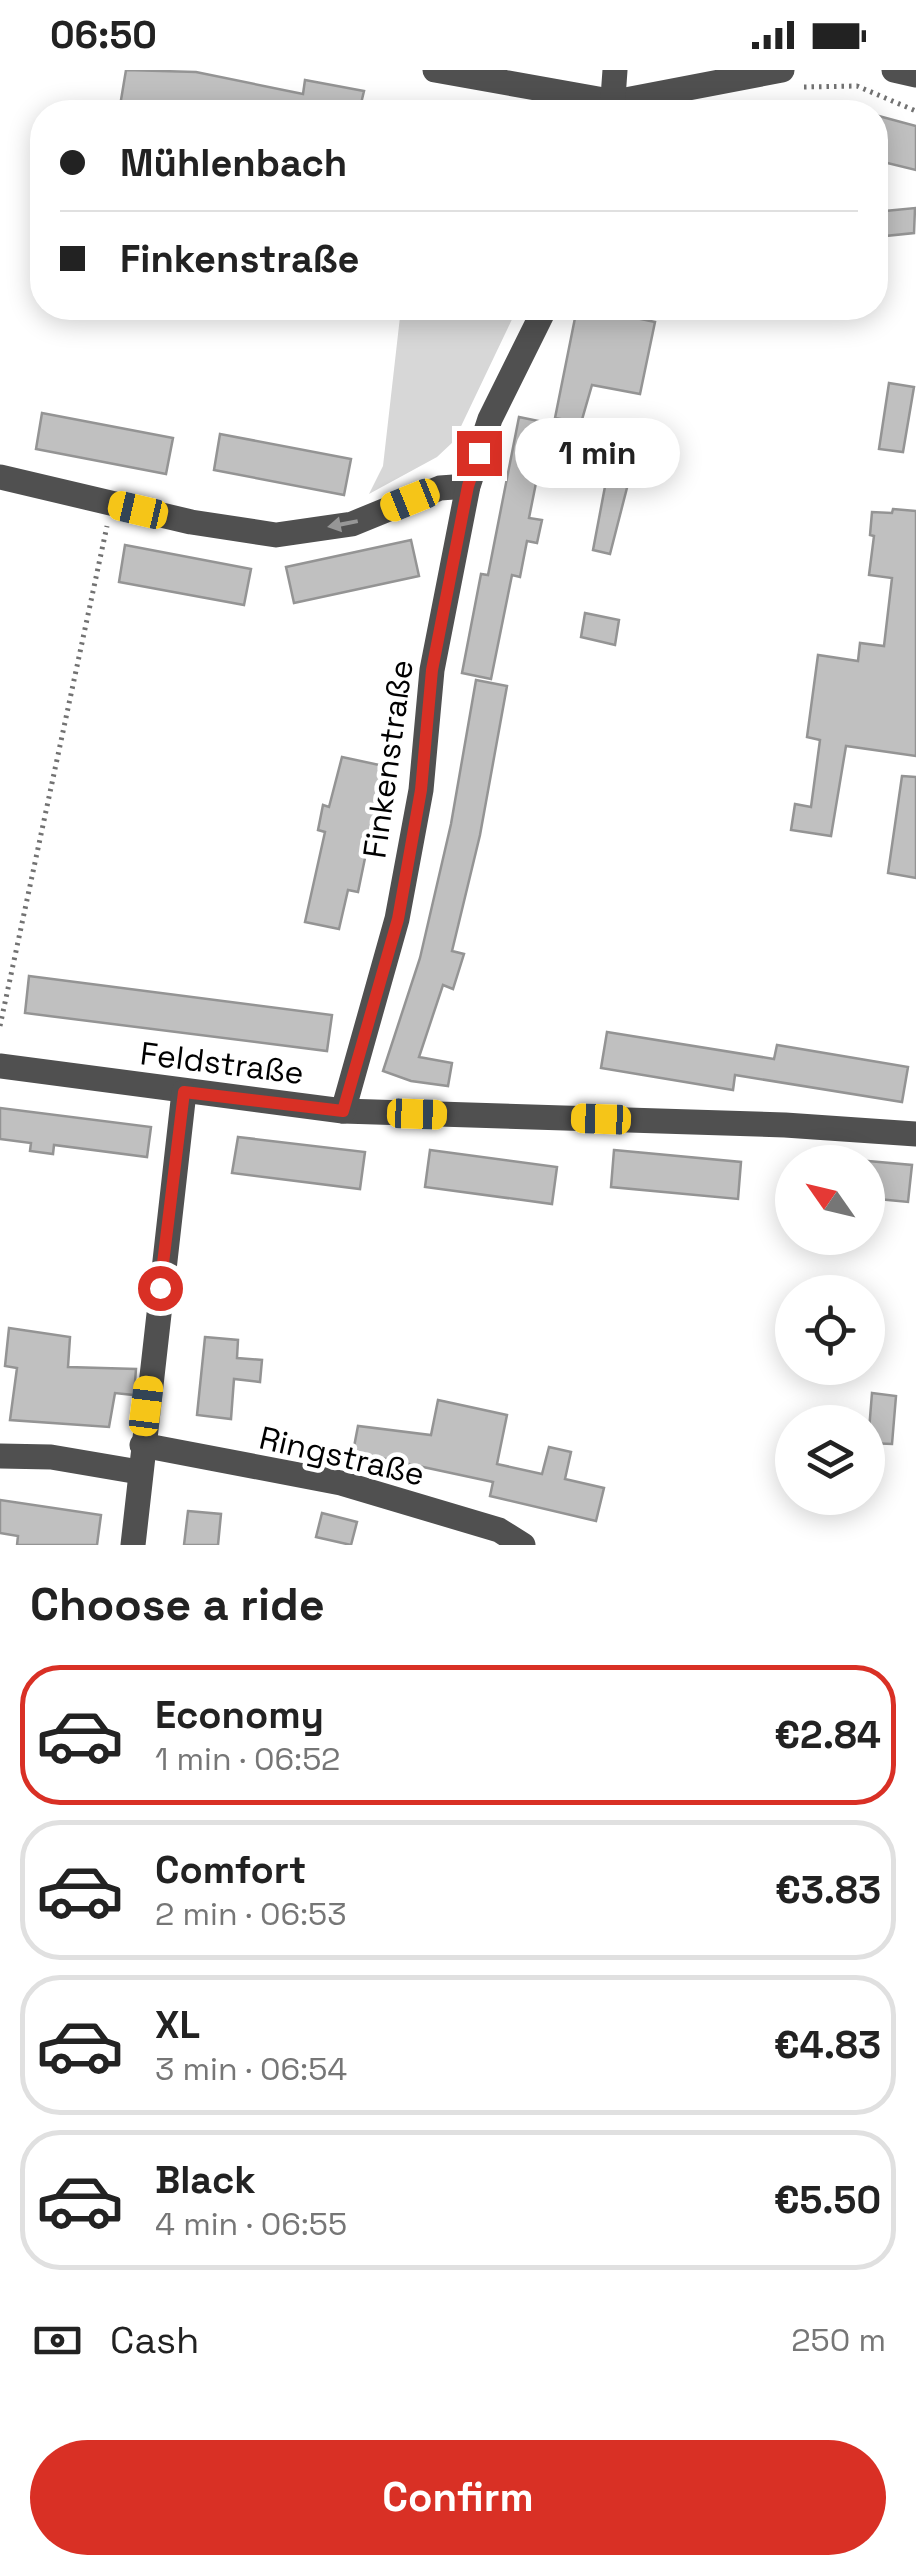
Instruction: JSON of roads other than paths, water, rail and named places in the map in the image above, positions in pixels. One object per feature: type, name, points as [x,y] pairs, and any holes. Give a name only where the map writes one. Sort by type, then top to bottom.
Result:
[{"type":"street","points":[[435,70],[579,100]]},
{"type":"street","points":[[613,100],[615,70]]},
{"type":"street","points":[[894,70],[916,75]]},
{"type":"street","points":[[658,100],[791,79]]},
{"type":"street","name":"Finkenstraße","points":[[343,1111],[398,919],[421,790],[432,670],[468,486],[490,419],[538,320]]},
{"type":"street","points":[[0,477],[112,504],[276,535],[352,524],[440,488],[468,486]]},
{"type":"street","name":"Feldstraße","points":[[0,1066],[343,1111],[785,1125],[916,1134]]},
{"type":"street","points":[[133,1545],[184,1092]]},
{"type":"street","name":"Ringstraße","points":[[142,1445],[341,1483],[500,1530],[522,1545]]},
{"type":"street","points":[[0,1456],[51,1457],[139,1472]]}]
